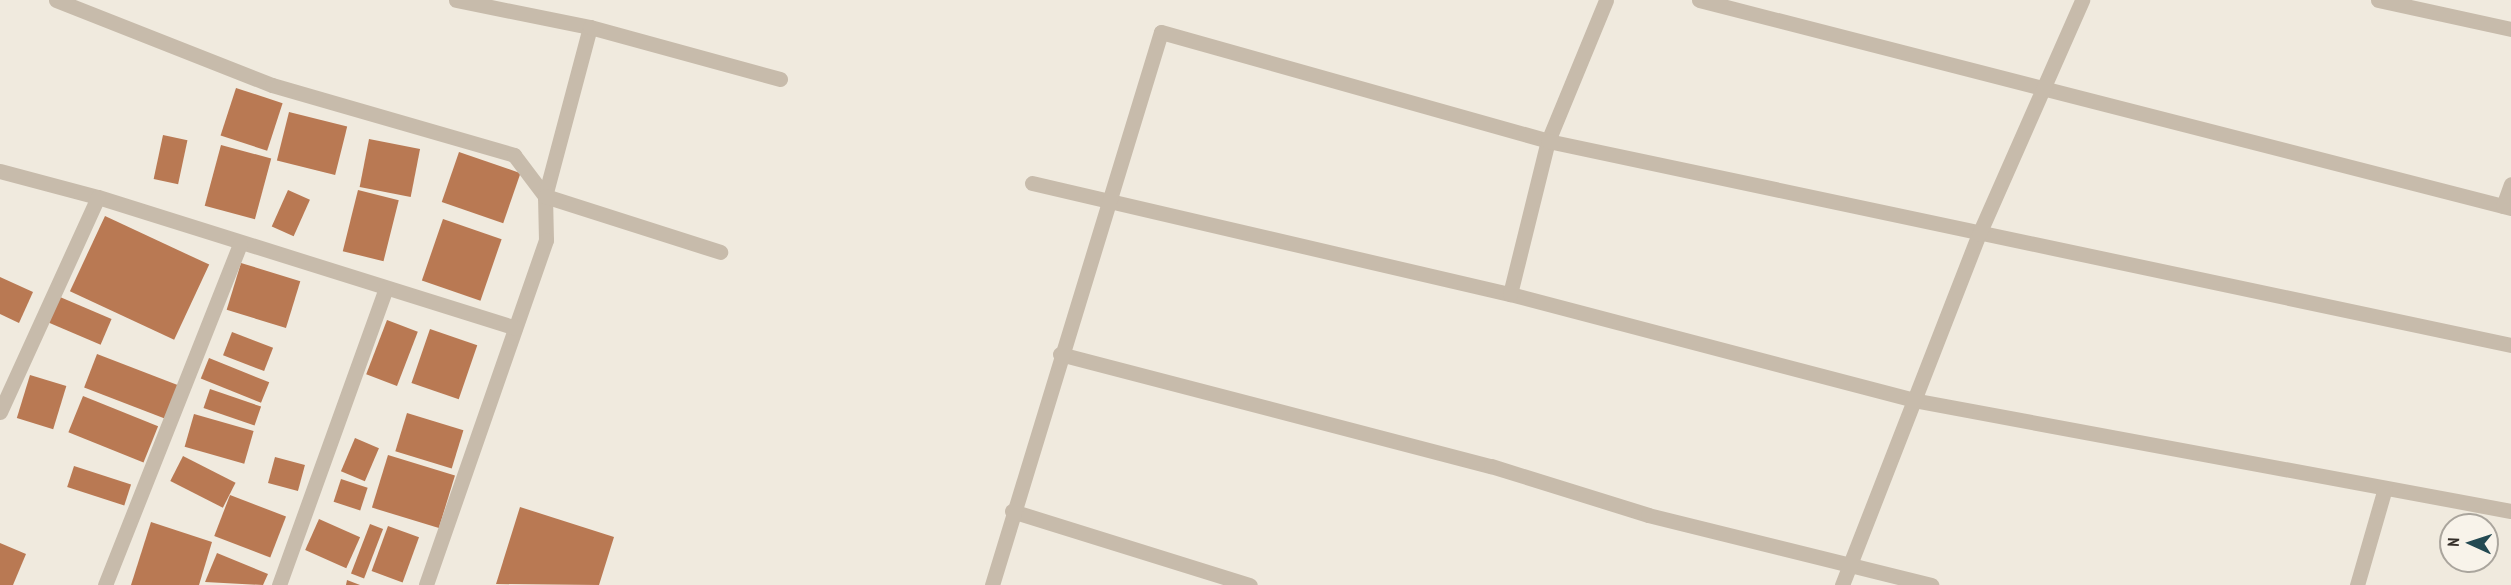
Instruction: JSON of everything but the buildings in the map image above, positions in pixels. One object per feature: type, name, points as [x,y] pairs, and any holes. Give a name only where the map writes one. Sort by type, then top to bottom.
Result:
[{"type":"street","points":[[56,0],[272,85],[514,155],[545,196],[720,252]]},
{"type":"street","points":[[456,0],[590,27],[780,79]]},
{"type":"street","points":[[1510,294],[1548,141],[1606,0]]},
{"type":"street","points":[[1699,0],[2042,90],[2507,207],[2511,184]]},
{"type":"street","points":[[1842,585],[1979,234],[2082,0]]},
{"type":"street","points":[[2378,0],[2511,29]]},
{"type":"street","points":[[426,585],[546,240],[545,196],[590,27]]},
{"type":"street","points":[[992,585],[1012,511],[1161,32],[1548,141],[2511,345]]},
{"type":"street","points":[[0,171],[98,197],[240,244],[515,328]]},
{"type":"street","points":[[1032,183],[1109,198],[1510,294],[1913,400],[2511,511]]},
{"type":"street","points":[[0,412],[98,197]]},
{"type":"street","points":[[105,585],[240,244]]},
{"type":"street","points":[[279,585],[386,288]]},
{"type":"street","points":[[1060,354],[1491,466],[1648,514],[1932,585]]},
{"type":"street","points":[[2357,585],[2385,488]]},
{"type":"street","points":[[1012,511],[1250,585]]}]
